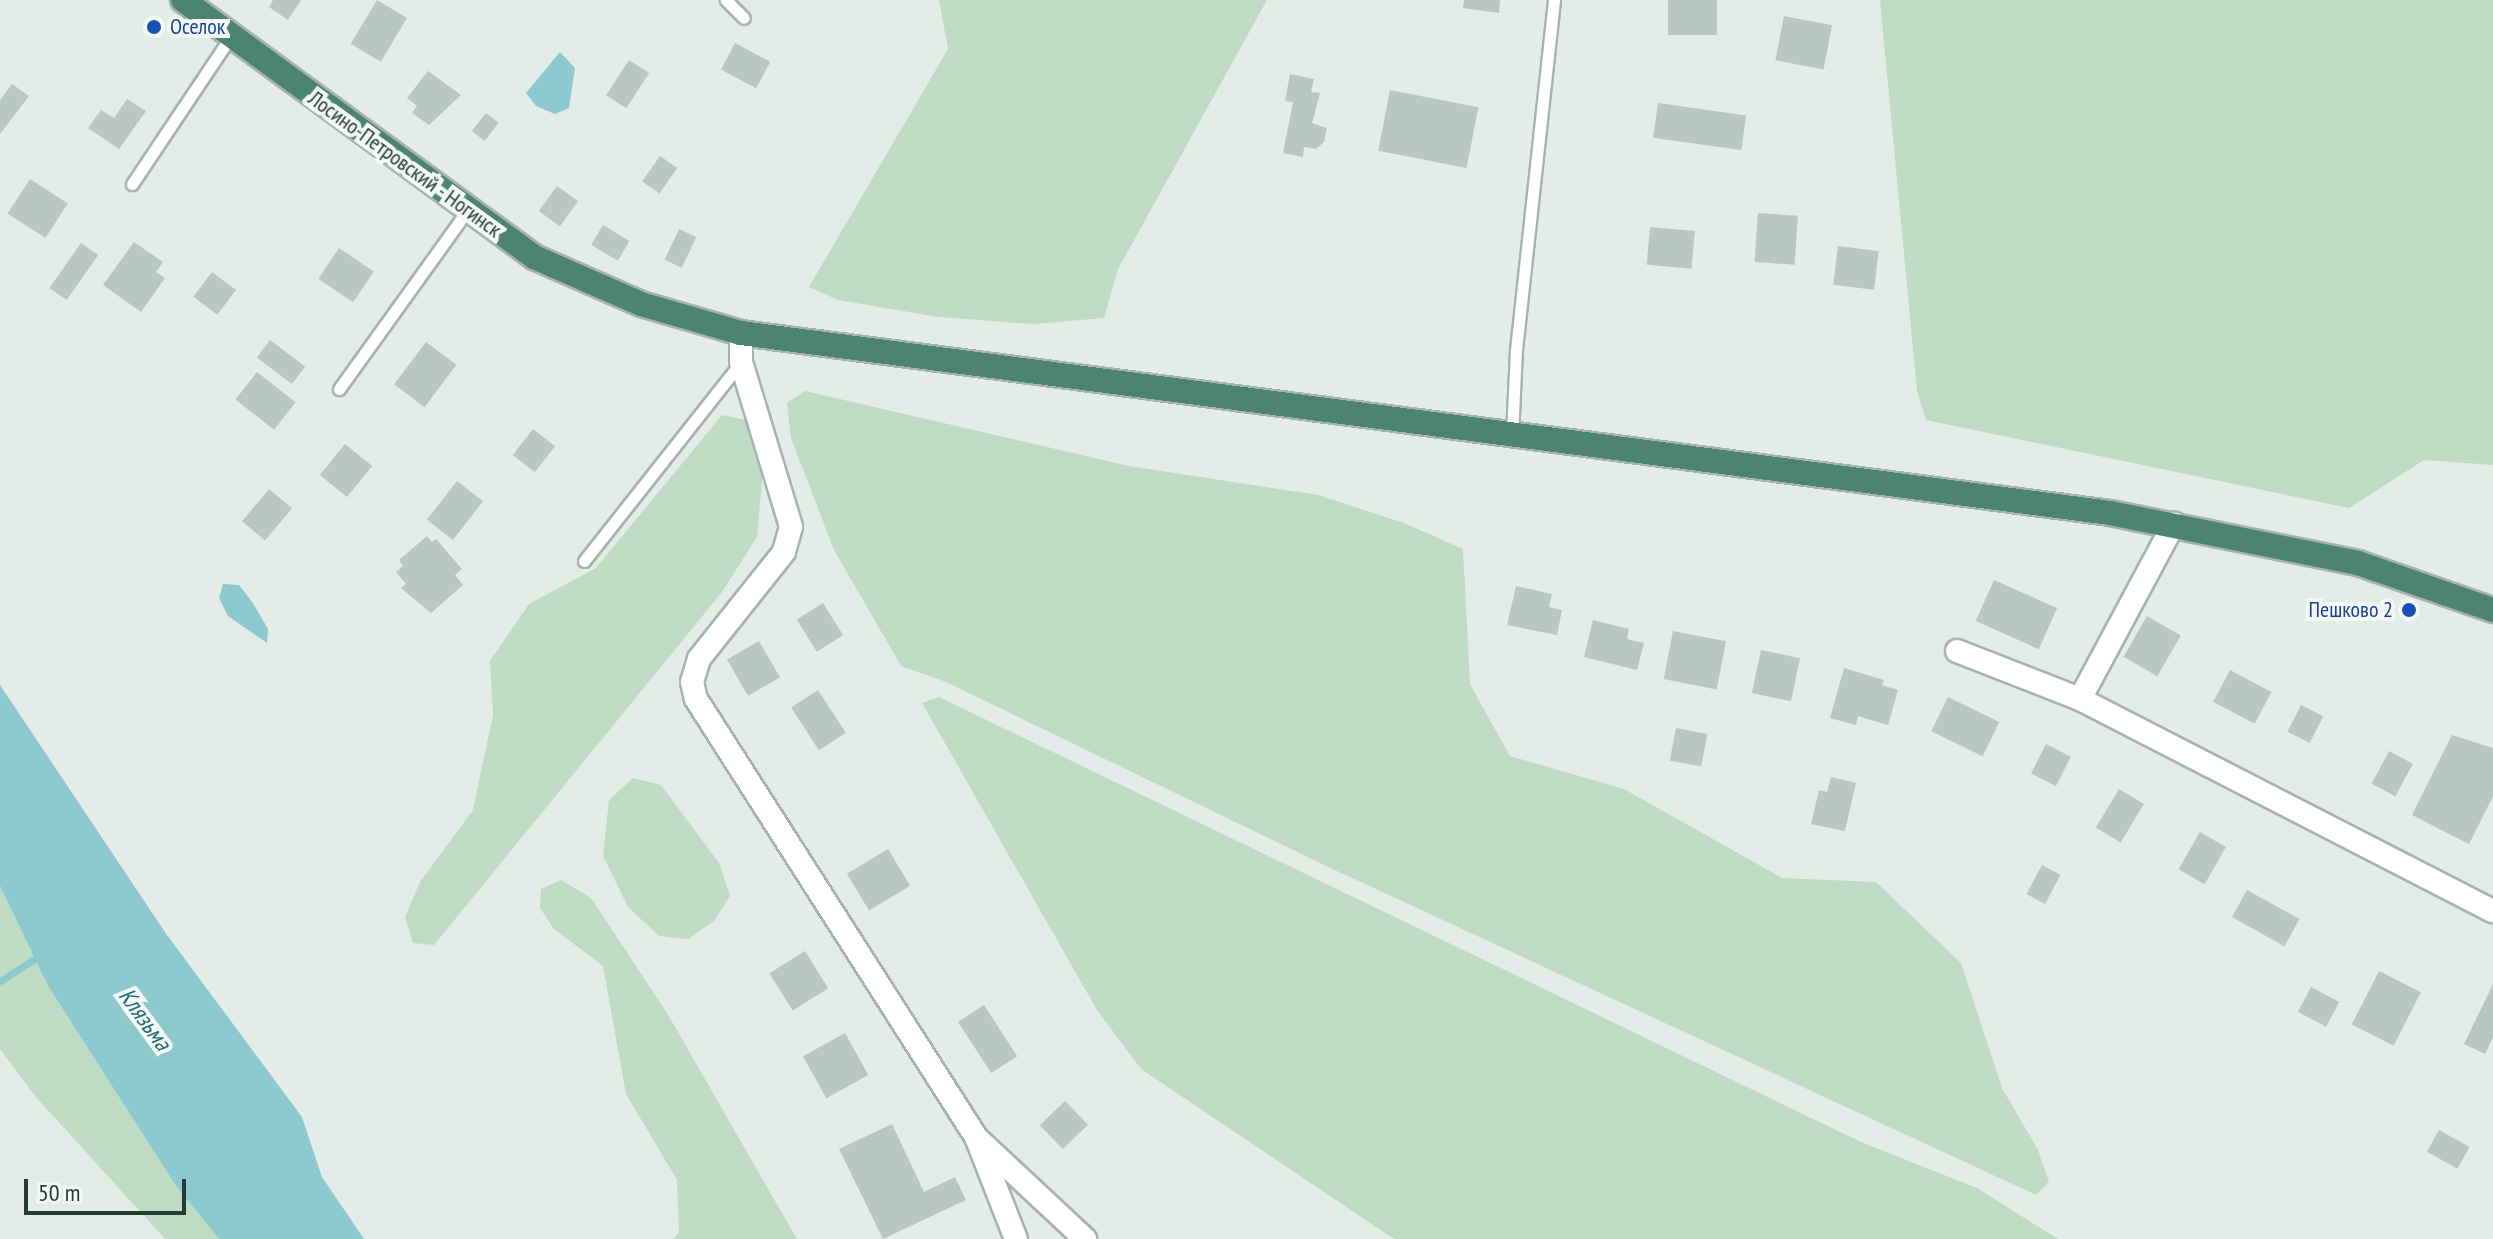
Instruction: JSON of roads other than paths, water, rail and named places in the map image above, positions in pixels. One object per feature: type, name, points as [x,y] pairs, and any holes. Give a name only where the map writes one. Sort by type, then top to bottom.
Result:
[{"type":"highway","name":"Лосино-Петровский - Ногинск","points":[[183,0],[466,212],[534,257],[641,304],[741,333],[2174,524],[2358,563],[2493,610]]},
{"type":"street","points":[[741,333],[741,362],[791,527],[784,552],[699,659],[692,682],[696,699],[976,1137],[1016,1239]]},
{"type":"street","points":[[2080,699],[2174,524]]},
{"type":"street","points":[[1957,651],[2080,699],[2493,911]]},
{"type":"street","points":[[976,1137],[1085,1239]]},
{"type":"lane","points":[[726,0],[744,18]]},
{"type":"lane","points":[[1512,436],[1517,334],[1554,0]]},
{"type":"lane","points":[[132,184],[231,36]]},
{"type":"lane","points":[[339,389],[466,212]]},
{"type":"lane","points":[[584,561],[741,362]]},
{"type":"water","points":[[560,52],[575,68],[569,108],[555,114],[536,106],[526,93]]},
{"type":"water","points":[[223,584],[239,585],[253,603],[268,629],[267,643],[228,616],[219,598]]},
{"type":"water","name":"Клязьма","points":[[0,685],[167,935],[302,1117],[322,1177],[364,1239],[219,1239],[176,1186],[48,986],[0,886]]},
{"type":"waterway","points":[[0,981],[42,954]]},
{"type":"place","name":"Оселок","points":[[154,27]]},
{"type":"place","name":"Пешково 2","points":[[2409,610]]}]
